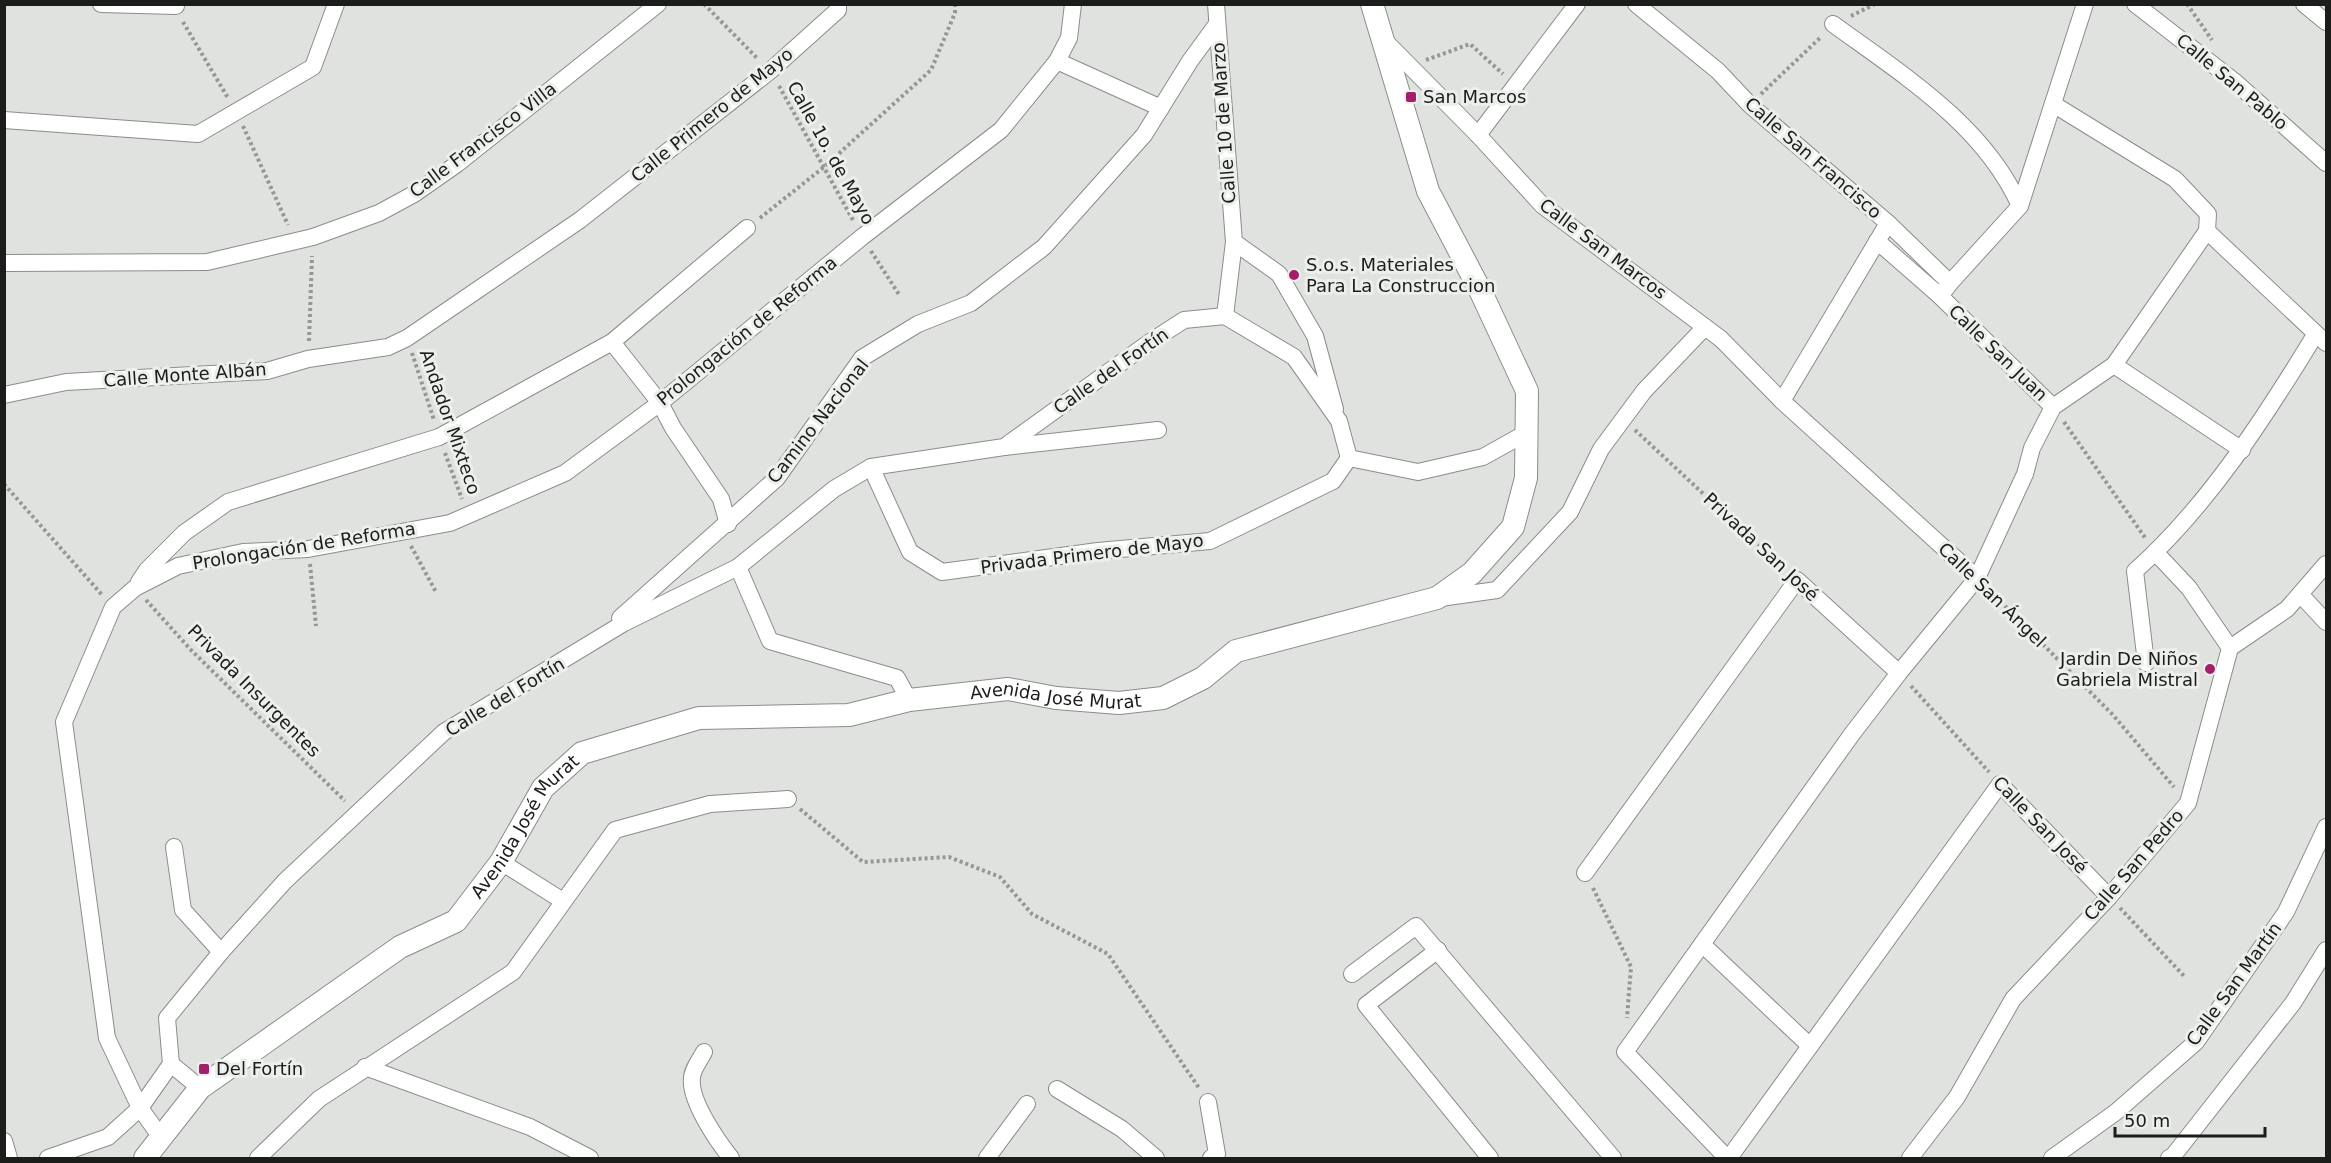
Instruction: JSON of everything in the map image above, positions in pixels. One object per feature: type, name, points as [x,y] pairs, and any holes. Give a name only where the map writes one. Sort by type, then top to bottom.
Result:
[{"type":"street","points":[[101,4],[176,6]]},
{"type":"street","points":[[4,120],[198,134],[313,67],[336,4]]},
{"type":"street","name":"Calle Francisco Villa","points":[[4,264],[207,262],[313,237],[379,213],[414,194],[466,157],[658,4]]},
{"type":"street","name":"Calle Primero de Mayo","points":[[580,220],[770,71],[838,10],[838,4]]},
{"type":"street","name":"Prolongación de Reforma","points":[[160,1136],[140,1108],[107,1038],[64,722],[113,607],[135,588],[178,566],[243,552],[308,549],[450,523],[565,473],[660,402],[862,237],[1001,130],[1057,61],[1069,38],[1073,4]]},
{"type":"street","name":"Calle 10 de Marzo","points":[[1216,4],[1234,242],[1225,315]]},
{"type":"street","name":"Avenida José Murat","points":[[145,1158],[200,1088],[400,947],[456,921],[501,862],[543,788],[582,753],[699,718],[849,714],[909,700],[1008,689],[1056,698],[1119,703],[1163,698],[1203,678],[1236,651],[1437,598],[1472,573],[1513,527],[1526,478],[1527,390],[1480,290],[1428,191],[1372,4]]},
{"type":"street","points":[[1478,135],[1517,87],[1578,4]]},
{"type":"street","name":"Calle San Francisco","points":[[1636,4],[1718,71],[1750,105],[1888,224],[1782,401]]},
{"type":"street","points":[[1877,241],[1945,289],[2020,206],[2085,4]]},
{"type":"street","name":"Calle San Pablo","points":[[2135,4],[2234,81],[2326,163]]},
{"type":"street","points":[[2304,4],[2326,22]]},
{"type":"street","name":"Camino Nacional","points":[[590,645],[777,478],[862,358],[918,324],[971,303],[1044,247],[1144,135],[1190,61],[1217,24]]},
{"type":"street","points":[[1833,24],[1969,129],[2010,184],[2020,206]]},
{"type":"street","name":"Calle San Marcos","points":[[1381,37],[1411,65],[1542,205],[1721,339],[1782,401]]},
{"type":"street","points":[[1057,61],[1161,108]]},
{"type":"street","points":[[2000,784],[1728,1158],[1624,1052],[1899,673],[1977,578],[2025,474],[2032,448],[2053,407],[2114,365],[2206,231],[2208,214],[2175,179],[2053,104]]},
{"type":"street","name":"Calle Monte Albán","points":[[7,396],[66,382],[267,371],[308,359],[388,347],[407,338],[580,220]]},
{"type":"street","name":"Calle San Juan","points":[[1888,224],[2053,407]]},
{"type":"street","points":[[135,588],[147,570],[184,533],[228,502],[439,436],[612,342],[747,228]]},
{"type":"street","points":[[2146,663],[2135,571],[2156,553],[2242,450],[2321,339],[2206,231]]},
{"type":"street","points":[[1234,242],[1279,274],[1315,336],[1349,458],[1418,472],[1483,457],[1526,434]]},
{"type":"street","points":[[1225,315],[1294,357],[1339,421]]},
{"type":"street","name":"Calle del Fortín","points":[[1004,447],[1184,320],[1225,315]]},
{"type":"street","points":[[1437,598],[1497,590],[1570,512],[1601,449],[1644,391],[1705,327]]},
{"type":"street","points":[[612,342],[660,402],[673,428],[721,499],[728,524]]},
{"type":"street","points":[[2114,365],[2242,450]]},
{"type":"street","name":"Calle San Ángel","points":[[1782,401],[1977,578]]},
{"type":"street","name":"Calle del Fortín","points":[[171,1064],[167,1018],[221,952],[285,881],[444,732],[624,623],[738,567],[834,489],[871,466],[1004,447],[1158,430]]},
{"type":"street","name":"Privada Primero de Mayo","points":[[871,466],[910,552],[942,572],[1098,551],[1210,541],[1333,481],[1349,458]]},
{"type":"street","points":[[2156,553],[2188,588],[2230,648],[2287,609],[2326,564]]},
{"type":"street","points":[[738,567],[770,641],[897,678],[909,700]]},
{"type":"street","points":[[1585,873],[1797,580]]},
{"type":"street","name":"Privada San José","points":[[1797,580],[1899,673]]},
{"type":"street","points":[[2300,594],[2326,622]]},
{"type":"street","name":"Calle San Pedro","points":[[1910,1158],[1957,1097],[2013,999],[2109,897],[2188,803],[2230,648]]},
{"type":"street","name":"Calle San José","points":[[2000,784],[2109,897]]},
{"type":"street","points":[[258,1158],[319,1099],[513,972],[615,830],[710,804],[788,799]]},
{"type":"street","name":"Calle San Martín","points":[[2052,1158],[2116,1112],[2196,1042],[2286,912],[2326,827]]},
{"type":"street","points":[[174,847],[183,910],[221,952]]},
{"type":"street","points":[[501,862],[563,901]]},
{"type":"street","points":[[1352,974],[1416,926],[1612,1158]]},
{"type":"street","points":[[1702,944],[1810,1046]]},
{"type":"street","points":[[1438,950],[1366,1005],[1490,1158]]},
{"type":"street","points":[[2169,1158],[2174,1156],[2293,1004],[2326,950]]},
{"type":"street","points":[[704,1052],[692,1078],[696,1096],[714,1136],[731,1158]]},
{"type":"street","points":[[48,1158],[108,1137],[140,1108],[171,1064],[200,1088]]},
{"type":"street","points":[[365,1067],[530,1127],[590,1158]]},
{"type":"street","points":[[1057,1089],[1122,1129],[1156,1158]]},
{"type":"street","points":[[1208,1102],[1217,1154],[1211,1158]]},
{"type":"street","points":[[987,1158],[1027,1104]]},
{"type":"street","points":[[4,1141],[9,1158]]},
{"type":"path","name":"Calle 1o. de Mayo","points":[[704,4],[770,71],[862,237],[900,296]]},
{"type":"path","points":[[747,228],[824,167],[931,70],[956,13],[955,4]]},
{"type":"path","points":[[1750,105],[1833,24],[1875,4]]},
{"type":"path","points":[[1411,65],[1470,44],[1517,87]]},
{"type":"path","points":[[308,359],[313,237]]},
{"type":"path","name":"Andador Mixteco","points":[[407,338],[468,515]]},
{"type":"path","points":[[2053,407],[2156,553]]},
{"type":"path","name":"Privada San José","points":[[1624,419],[1797,580]]},
{"type":"path","points":[[4,484],[113,607]]},
{"type":"path","points":[[404,532],[436,592]]},
{"type":"path","points":[[308,549],[316,626]]},
{"type":"path","name":"Calle San Ángel","points":[[1977,578],[2113,715],[2188,803]]},
{"type":"path","name":"Privada Insurgentes","points":[[135,588],[192,650],[357,812]]},
{"type":"path","name":"Calle San José","points":[[1899,673],[2000,784]]},
{"type":"path","points":[[788,799],[863,862],[949,857],[1000,877],[1032,914],[1108,954],[1208,1102]]},
{"type":"path","points":[[1585,873],[1631,967],[1624,1052]]},
{"type":"path","points":[[2109,897],[2184,976]]},
{"type":"place","name":"San Marcos","points":[[1411,97]]},
{"type":"place","name":"S.o.s. Materiales Para La Construccion","points":[[1294,275]]},
{"type":"place","name":"Jardin De Niños Gabriela Mistral","points":[[2210,669]]},
{"type":"place","name":"Del Fortín","points":[[204,1069]]}]
